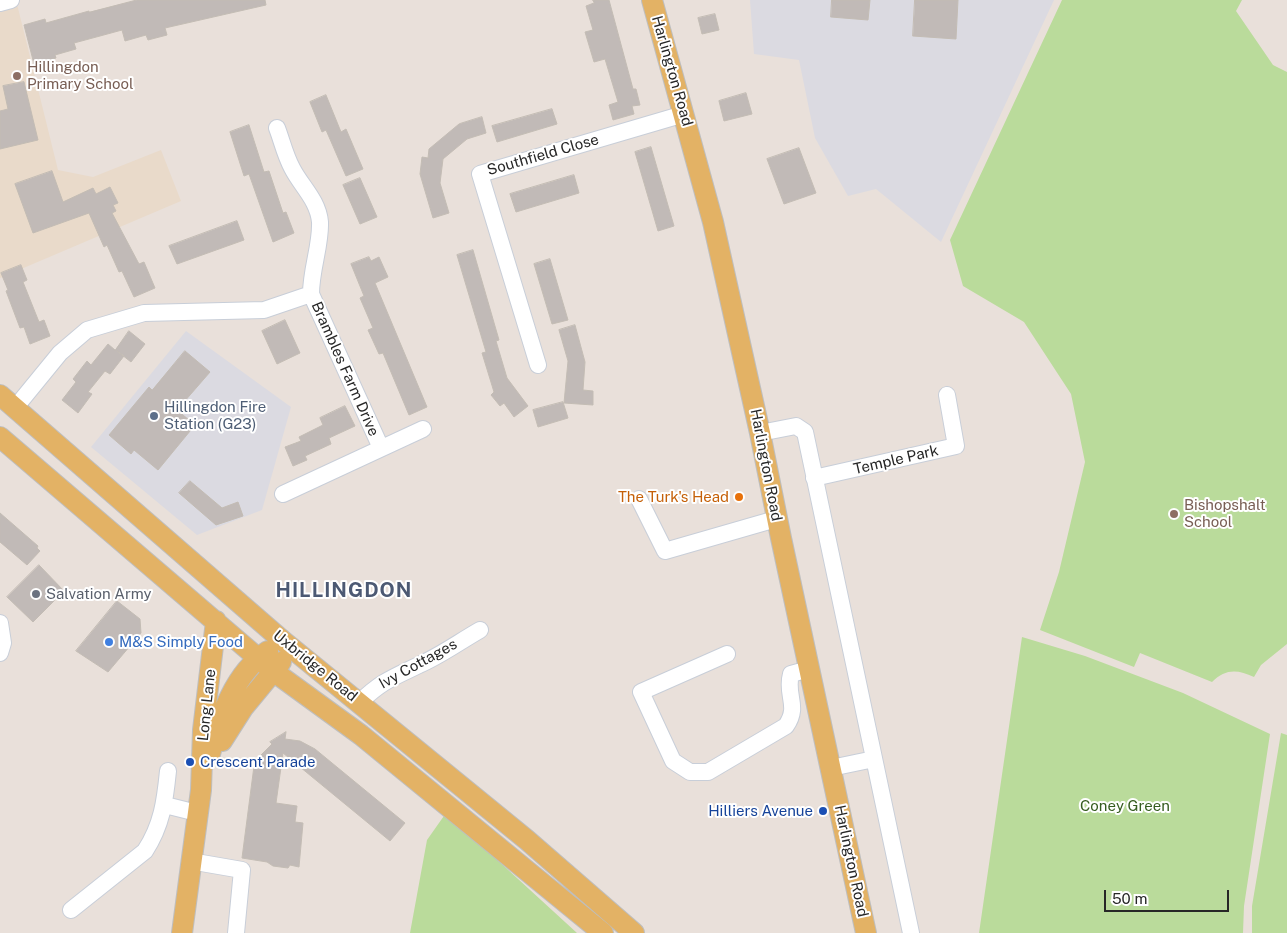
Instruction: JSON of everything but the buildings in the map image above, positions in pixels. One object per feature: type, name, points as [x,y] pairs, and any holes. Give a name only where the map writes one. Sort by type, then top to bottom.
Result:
[{"type":"main road","name":"Harlington Road","points":[[652,0],[713,222],[760,433],[808,669],[866,933]]},
{"type":"main road","name":"Uxbridge Road","points":[[0,395],[288,645],[527,840],[634,933]]},
{"type":"main road","name":"Uxbridge Road","points":[[0,437],[273,671],[361,735],[603,933]]},
{"type":"main road","name":"Long Lane","points":[[203,781],[203,730],[216,621]]},
{"type":"main road","name":"Long Lane","points":[[182,933],[197,813],[203,781],[222,715],[239,680],[258,657],[288,645]]},
{"type":"main road","name":"Long Lane","points":[[203,781],[243,708],[273,671],[288,645]]},
{"type":"street","points":[[0,3],[11,0]]},
{"type":"street","name":"Southfield Close","points":[[538,366],[480,174],[684,114]]},
{"type":"street","points":[[277,128],[292,168],[316,205],[320,221],[320,235],[311,275],[311,294]]},
{"type":"street","name":"Brambles Farm Drive","points":[[16,408],[60,353],[87,330],[144,313],[264,310],[311,294],[381,448]]},
{"type":"street","name":"Temple Park","points":[[814,478],[956,446],[947,395]]},
{"type":"street","points":[[760,433],[796,426],[801,427],[805,432],[911,933]]},
{"type":"street","points":[[283,494],[423,429]]},
{"type":"street","points":[[640,498],[665,551],[776,518]]},
{"type":"street","points":[[0,623],[3,643],[0,653]]},
{"type":"street","name":"Ivy Cottages","points":[[360,702],[374,688],[394,675],[419,665],[480,630]]},
{"type":"street","points":[[727,654],[641,692],[673,761],[690,772],[708,772],[786,726],[793,713],[789,688],[791,674],[808,669]]},
{"type":"street","points":[[831,768],[874,759]]},
{"type":"street","points":[[71,910],[144,851],[153,838],[165,804],[168,771]]},
{"type":"street","points":[[165,804],[197,813]]},
{"type":"street","points":[[190,861],[242,870],[236,933]]},
{"type":"shaded area","name":"Hillingdon Primary School","points":[[16,0],[58,170],[93,177],[161,150],[181,201],[0,278],[0,3]]},
{"type":"shaded area","points":[[750,0],[1054,0],[941,242],[876,189],[848,196],[815,138],[799,60],[754,54]]},
{"type":"shaded area","points":[[186,331],[291,407],[262,510],[197,535],[91,447]]},
{"type":"green space","name":"Bishopshalt School","points":[[1062,0],[1242,0],[1236,11],[1273,65],[1287,72],[1287,644],[1261,665],[1254,677],[1232,672],[1222,675],[1212,682],[1140,653],[1134,667],[1040,630],[1059,572],[1085,462],[1071,394],[1024,322],[963,286],[950,240]]},
{"type":"green space","name":"Coney Green","points":[[1022,637],[1085,656],[1183,693],[1270,734],[1244,906],[1243,933],[979,933]]},
{"type":"green space","points":[[1281,733],[1287,735],[1287,933],[1252,933],[1252,906]]},
{"type":"green space","points":[[446,813],[577,933],[410,933],[427,840]]},
{"type":"place","name":"Hillingdon Primary School","points":[[17,76]]},
{"type":"place","name":"Hillingdon Fire Station (G23)","points":[[154,416]]},
{"type":"place","name":"The Turk's Head","points":[[739,497]]},
{"type":"place","name":"Bishopshalt School","points":[[1174,514]]},
{"type":"place","name":"Salvation Army","points":[[36,594]]},
{"type":"place","name":"M&S Simply Food","points":[[109,642]]},
{"type":"place","name":"Crescent Parade","points":[[190,762]]},
{"type":"place","name":"Hilliers Avenue","points":[[823,811]]},
{"type":"district","name":"HILLINGDON","points":[[344,591]]}]
